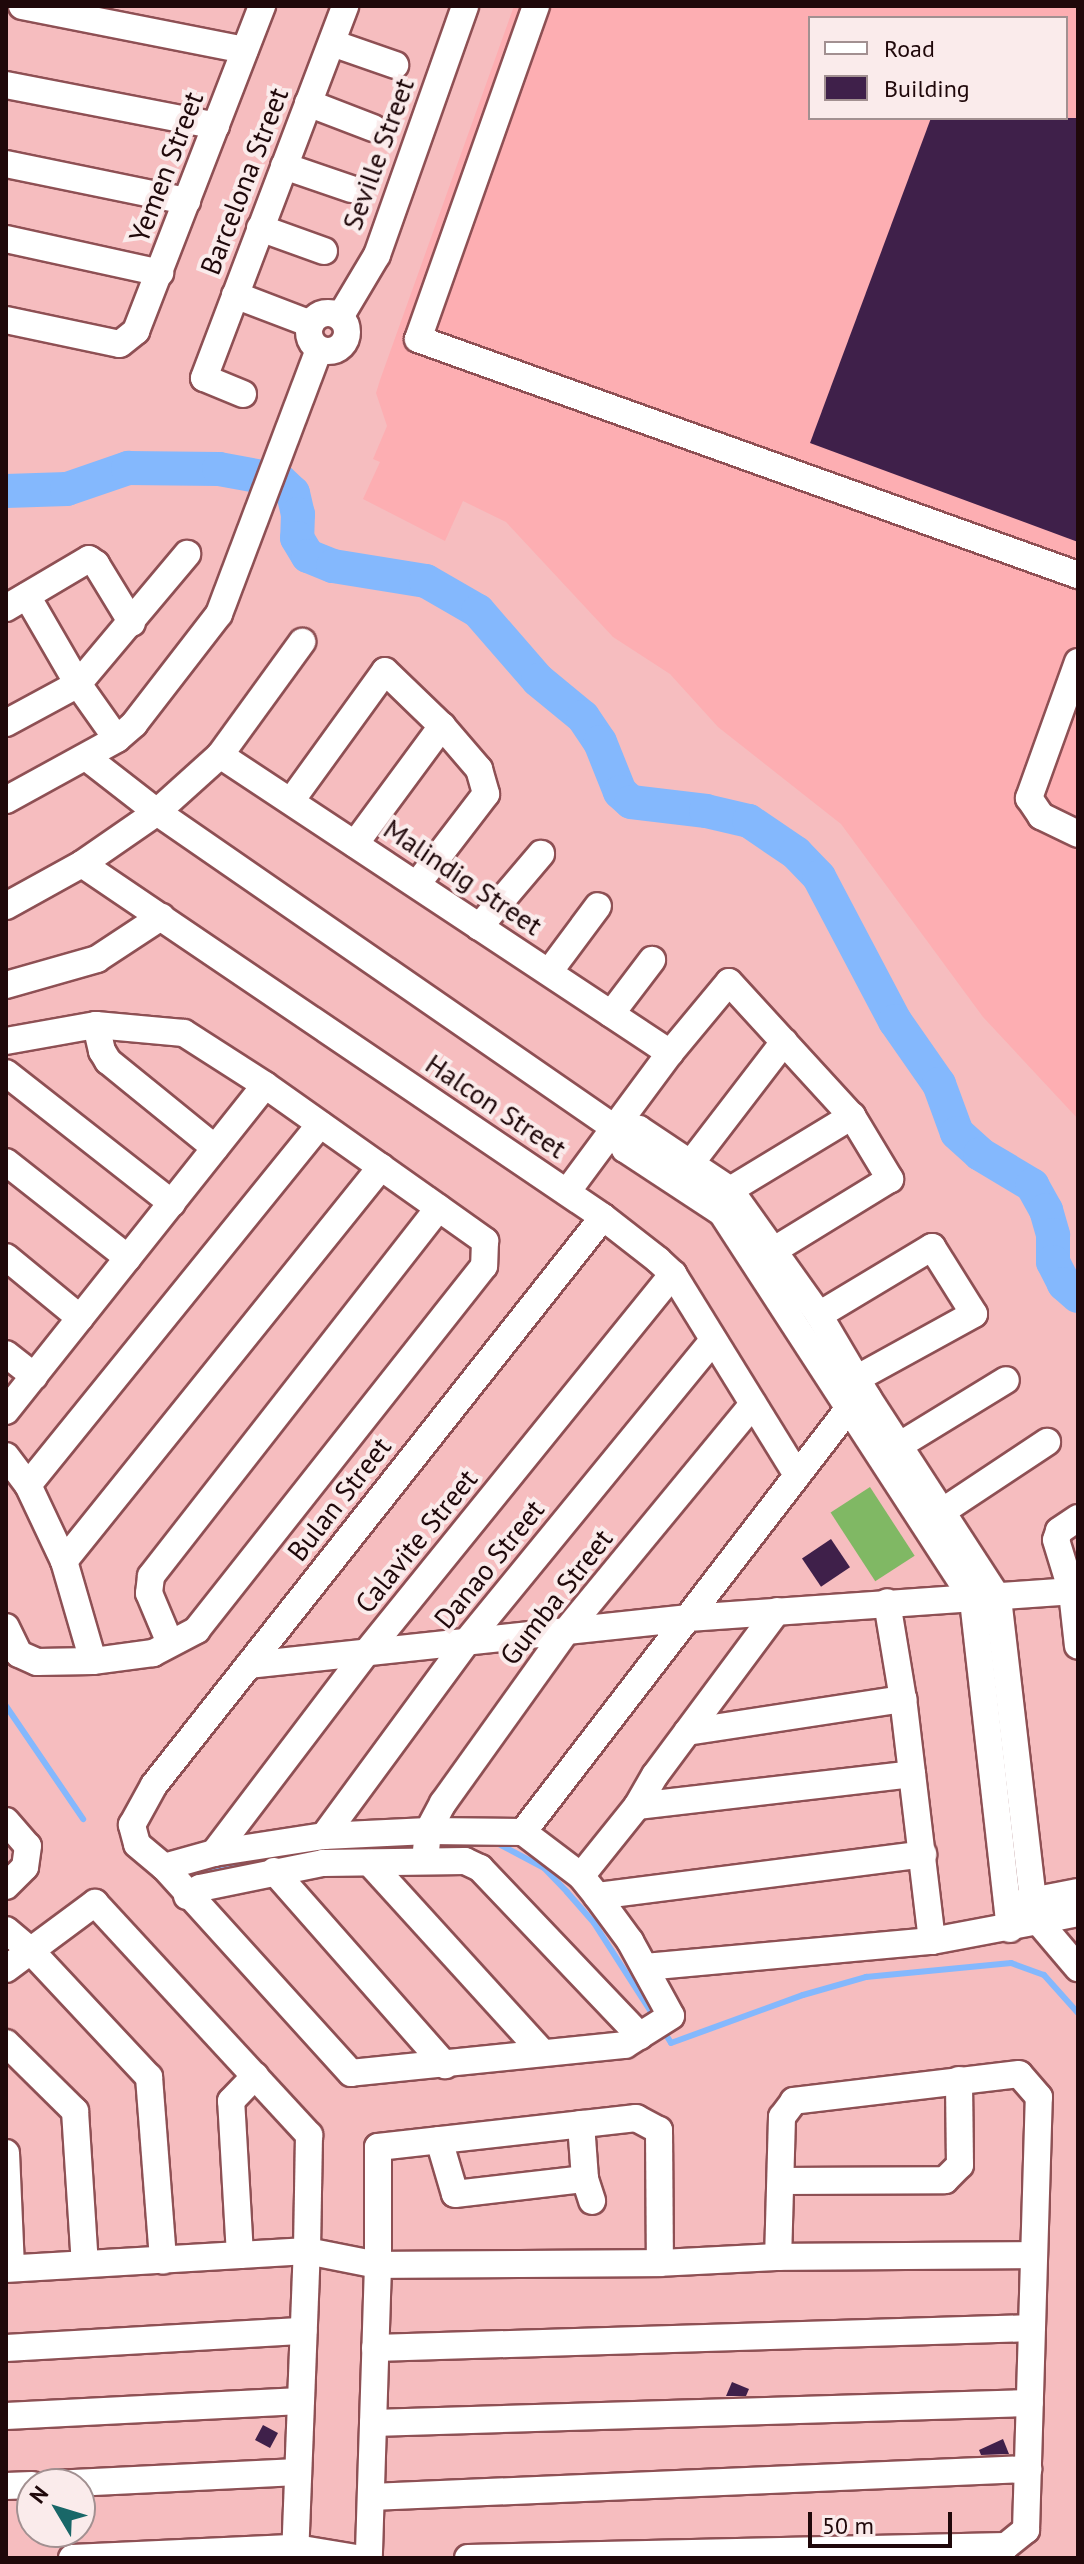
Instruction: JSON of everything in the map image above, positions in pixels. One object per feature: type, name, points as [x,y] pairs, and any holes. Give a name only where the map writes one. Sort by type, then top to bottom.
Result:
[{"type":"street","points":[[22,6],[245,50]]},
{"type":"street","name":"Yemen Street","points":[[6,320],[120,344],[136,331],[262,6]]},
{"type":"street","name":"Barcelona Street","points":[[243,394],[204,378],[345,6]]},
{"type":"street","name":"Seville Street","points":[[340,317],[377,255],[465,6]]},
{"type":"street","points":[[536,6],[418,339],[1078,575]]},
{"type":"street","points":[[332,43],[395,65]]},
{"type":"street","points":[[6,85],[216,126]]},
{"type":"street","points":[[308,103],[373,128]]},
{"type":"street","points":[[6,164],[187,201]]},
{"type":"street","points":[[284,166],[351,189]]},
{"type":"street","points":[[260,228],[324,251]]},
{"type":"street","points":[[6,239],[160,273]]},
{"type":"street","points":[[235,295],[311,324]]},
{"type":"street","points":[[324,314],[340,317],[347,327],[346,340],[332,352],[319,350],[310,338],[311,324],[324,314]]},
{"type":"street","points":[[6,800],[117,739],[151,705],[219,614],[235,581],[258,506],[319,350]]},
{"type":"street","points":[[6,723],[78,684],[187,554]]},
{"type":"street","points":[[117,739],[16,602],[89,559],[96,564],[132,623]]},
{"type":"street","points":[[6,906],[82,864],[157,812],[220,755],[302,642]]},
{"type":"street","points":[[1078,662],[1029,798],[1041,816],[1078,834]]},
{"type":"street","points":[[291,801],[385,671],[442,726],[479,769],[486,794],[418,883]]},
{"type":"street","points":[[355,844],[442,726]]},
{"type":"street","name":"Malindig Street","points":[[220,755],[418,883],[670,1053]]},
{"type":"street","points":[[86,757],[157,812],[616,1129],[625,1149],[722,1213],[849,1408],[986,1599]]},
{"type":"street","points":[[479,927],[541,854]]},
{"type":"street","name":"Halcon Street","points":[[82,864],[567,1192],[673,1274],[797,1475]]},
{"type":"street","points":[[549,972],[598,906]]},
{"type":"street","points":[[6,985],[97,959],[161,917]]},
{"type":"street","points":[[611,1014],[652,960]]},
{"type":"street","points":[[567,1192],[670,1053],[729,982],[852,1116],[890,1179],[774,1250]]},
{"type":"street","points":[[6,1041],[96,1025],[184,1033],[265,1085],[485,1241],[484,1266],[197,1630],[153,1653],[93,1661],[37,1662],[19,1654],[6,1627]]},
{"type":"street","points":[[96,1025],[102,1051],[108,1061],[215,1148]]},
{"type":"street","points":[[691,1163],[784,1042]]},
{"type":"street","points":[[6,1073],[172,1203]]},
{"type":"street","points":[[6,1411],[265,1085]]},
{"type":"street","points":[[730,1190],[852,1116]]},
{"type":"street","points":[[28,1485],[320,1124]]},
{"type":"street","points":[[616,1129],[639,1129],[730,1190],[819,1315],[856,1379],[943,1511],[986,1599],[1022,1914],[1078,1968]]},
{"type":"street","points":[[6,1162],[128,1258]]},
{"type":"street","points":[[64,1561],[381,1167]]},
{"type":"street","points":[[170,1643],[149,1593],[151,1576],[439,1208]]},
{"type":"street","name":"Bulan Street","points":[[164,1867],[137,1844],[132,1825],[154,1785],[603,1217]]},
{"type":"street","points":[[819,1315],[932,1247],[974,1314],[856,1379]]},
{"type":"street","points":[[6,1257],[80,1318]]},
{"type":"street","name":"Calavite Street","points":[[214,1853],[366,1653],[673,1274]]},
{"type":"street","name":"Danao Street","points":[[324,1836],[467,1641],[713,1340]]},
{"type":"street","points":[[6,1354],[34,1376]]},
{"type":"street","points":[[900,1445],[1006,1380]]},
{"type":"street","name":"Gumba Street","points":[[426,1845],[443,1803],[566,1631],[753,1404]]},
{"type":"street","points":[[187,1896],[200,1888],[274,1871],[323,1863],[370,1863],[426,1845],[523,1832],[849,1408]]},
{"type":"street","points":[[943,1511],[1047,1442]]},
{"type":"street","points":[[6,1456],[28,1485],[64,1561],[93,1661]]},
{"type":"street","points":[[1078,1518],[1056,1535],[1075,1591],[1078,1646]]},
{"type":"street","points":[[249,1665],[687,1618],[1075,1591]]},
{"type":"street","points":[[887,1602],[903,1699],[932,1941]]},
{"type":"street","points":[[589,1886],[637,1806],[687,1732],[777,1611]]},
{"type":"street","points":[[687,1732],[903,1699]]},
{"type":"street","points":[[637,1806],[912,1774]]},
{"type":"street","points":[[6,1821],[28,1846],[25,1867],[6,1886]]},
{"type":"street","points":[[523,1832],[589,1886],[645,1967],[671,2016],[625,2045],[351,2073],[187,1896],[164,1867],[214,1853],[324,1836],[426,1845],[480,1868],[653,2027]]},
{"type":"street","points":[[589,1886],[923,1854]]},
{"type":"street","points":[[370,1863],[542,2052]]},
{"type":"street","points":[[274,1871],[445,2065]]},
{"type":"street","points":[[645,1967],[932,1941],[1022,1914],[1078,1892]]},
{"type":"street","points":[[6,1969],[95,1903],[309,2135],[296,2553]]},
{"type":"street","points":[[1022,1914],[1078,1913]]},
{"type":"street","points":[[6,1930],[31,1951],[149,2077],[163,2260]]},
{"type":"street","points":[[6,2043],[75,2111],[85,2264]]},
{"type":"street","points":[[468,2558],[1006,2546],[1026,2530],[1039,2097],[1019,2074],[794,2101],[782,2117],[778,2257]]},
{"type":"street","points":[[240,2255],[231,2101],[255,2076]]},
{"type":"street","points":[[781,2181],[945,2180],[960,2165],[959,2080]]},
{"type":"street","points":[[369,2558],[378,2265],[378,2147],[636,2118],[659,2130],[660,2263]]},
{"type":"street","points":[[439,2140],[455,2194],[588,2190],[581,2124]]},
{"type":"street","points":[[6,2153],[9,2268],[307,2251],[378,2265],[1034,2255]]},
{"type":"street","points":[[375,2348],[1032,2328]]},
{"type":"street","points":[[6,2348],[304,2331]]},
{"type":"street","points":[[6,2416],[301,2401]]},
{"type":"street","points":[[373,2423],[1030,2403]]},
{"type":"street","points":[[371,2497],[1028,2469]]},
{"type":"street","points":[[96,2482],[298,2472]]},
{"type":"street","points":[[72,2558],[296,2553],[356,2558]]},
{"type":"shaded area","points":[[514,6],[1078,6],[1078,1119],[983,1017],[841,824],[718,727],[670,674],[613,637],[506,522],[463,501],[445,541],[363,499],[380,462],[373,459],[387,426],[376,393]]},
{"type":"green space","points":[[870,1487],[915,1556],[875,1581],[831,1513]]},
{"type":"building","points":[[1078,118],[1078,542],[810,443],[930,120]]},
{"type":"building","points":[[831,1539],[850,1567],[821,1587],[802,1559]]},
{"type":"building","points":[[732,2382],[749,2389],[746,2396],[726,2396]]},
{"type":"building","points":[[263,2425],[278,2433],[270,2448],[255,2440]]},
{"type":"building","points":[[1003,2439],[1009,2454],[981,2455],[979,2450]]},
{"type":"waterway","points":[[6,491],[67,489],[128,468],[219,469],[279,480],[293,493],[298,514],[297,538],[308,556],[333,566],[426,581],[478,611],[538,680],[583,717],[600,742],[620,792],[631,802],[706,811],[749,821],[796,853],[819,877],[895,1021],[939,1084],[957,1133],[980,1154],[1032,1185],[1046,1210],[1053,1235],[1053,1262],[1064,1284],[1078,1296]]},
{"type":"waterway","points":[[6,1706],[83,1819]]},
{"type":"waterway","points":[[497,1843],[544,1868],[567,1892],[594,1923],[655,2018]]},
{"type":"waterway","points":[[397,1845],[422,1845]]},
{"type":"waterway","points":[[185,1877],[278,1856]]},
{"type":"waterway","points":[[663,2030],[671,2043],[803,1995],[866,1977],[1011,1963],[1044,1975],[1078,2013]]}]
